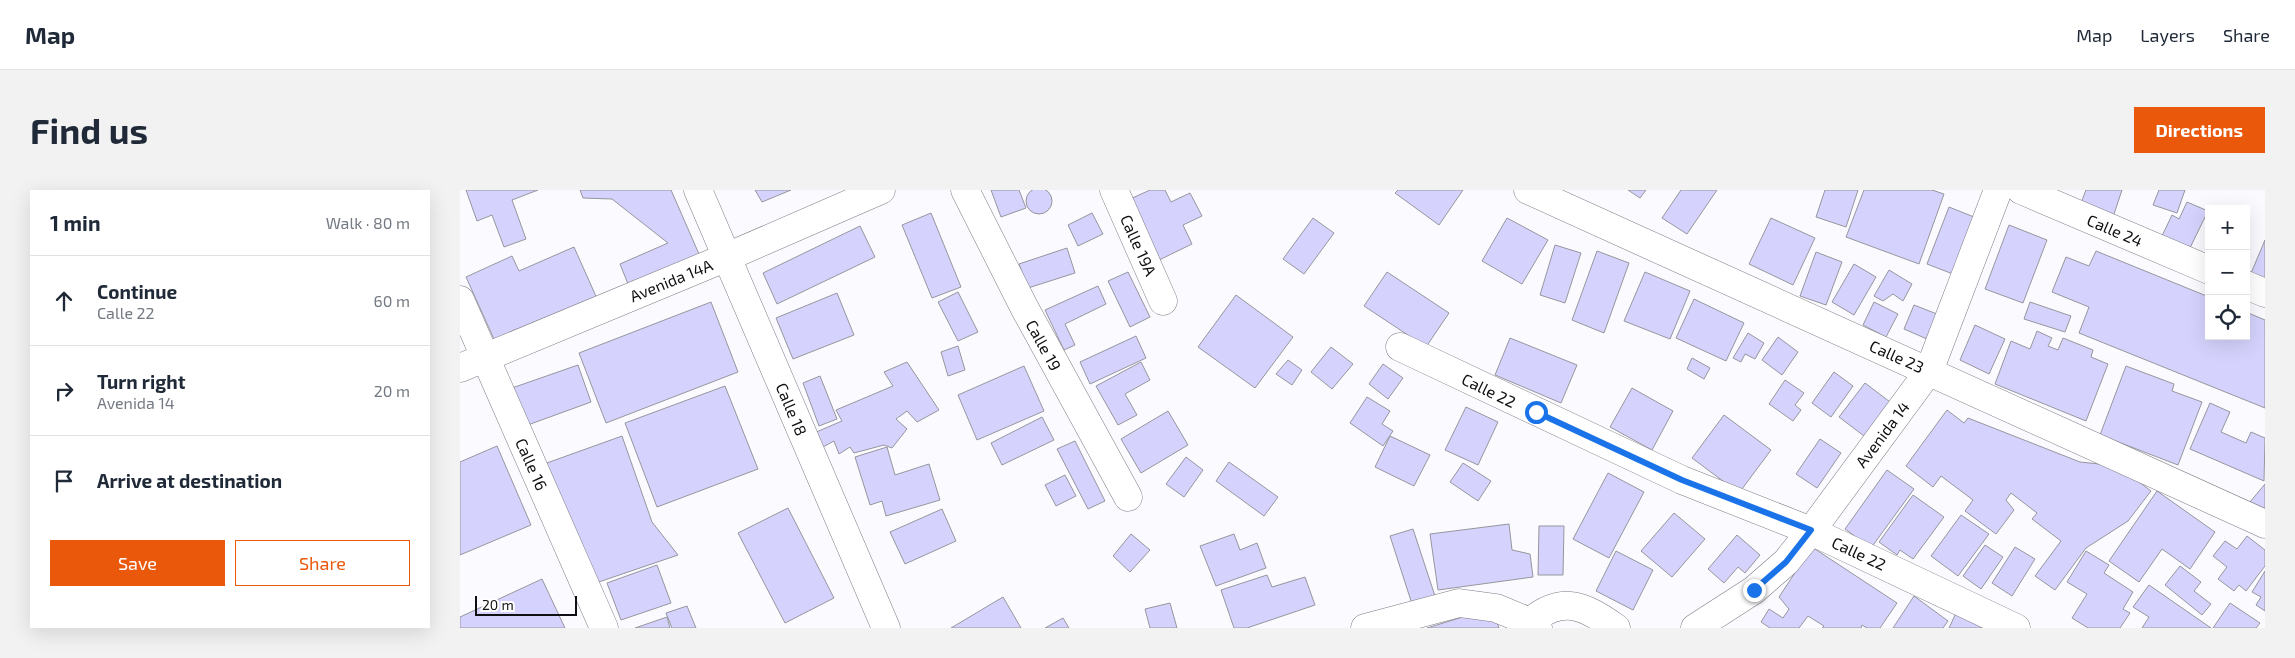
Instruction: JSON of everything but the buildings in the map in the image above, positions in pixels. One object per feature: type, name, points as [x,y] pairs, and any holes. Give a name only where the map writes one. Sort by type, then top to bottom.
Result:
[{"type":"street","name":"Calle 18","points":[[698,190],[886,628]]},
{"type":"street","name":"Avenida 14A","points":[[460,368],[727,257],[881,190]]},
{"type":"street","name":"Calle 19","points":[[965,190],[1024,307],[1128,498]]},
{"type":"street","name":"Calle 19A","points":[[1114,190],[1163,301]]},
{"type":"street","name":"Calle 23","points":[[1528,190],[2265,524]]},
{"type":"street","name":"Avenida 14","points":[[1696,628],[1754,590],[1786,562],[1929,371],[1998,190]]},
{"type":"street","name":"Calle 24","points":[[2021,190],[2205,268]]},
{"type":"street","points":[[2250,287],[2265,293]]},
{"type":"street","name":"Calle 16","points":[[460,300],[604,628]]},
{"type":"street","name":"Calle 22","points":[[1400,347],[1682,480],[1811,530],[2016,628]]},
{"type":"street","points":[[1365,628],[1459,603],[1496,608],[1534,625],[1541,613],[1552,608],[1565,605],[1580,607],[1597,614],[1616,628]]},
{"type":"route","points":[[1536,412],[1682,480],[1811,530],[1786,562],[1754,590]]}]
